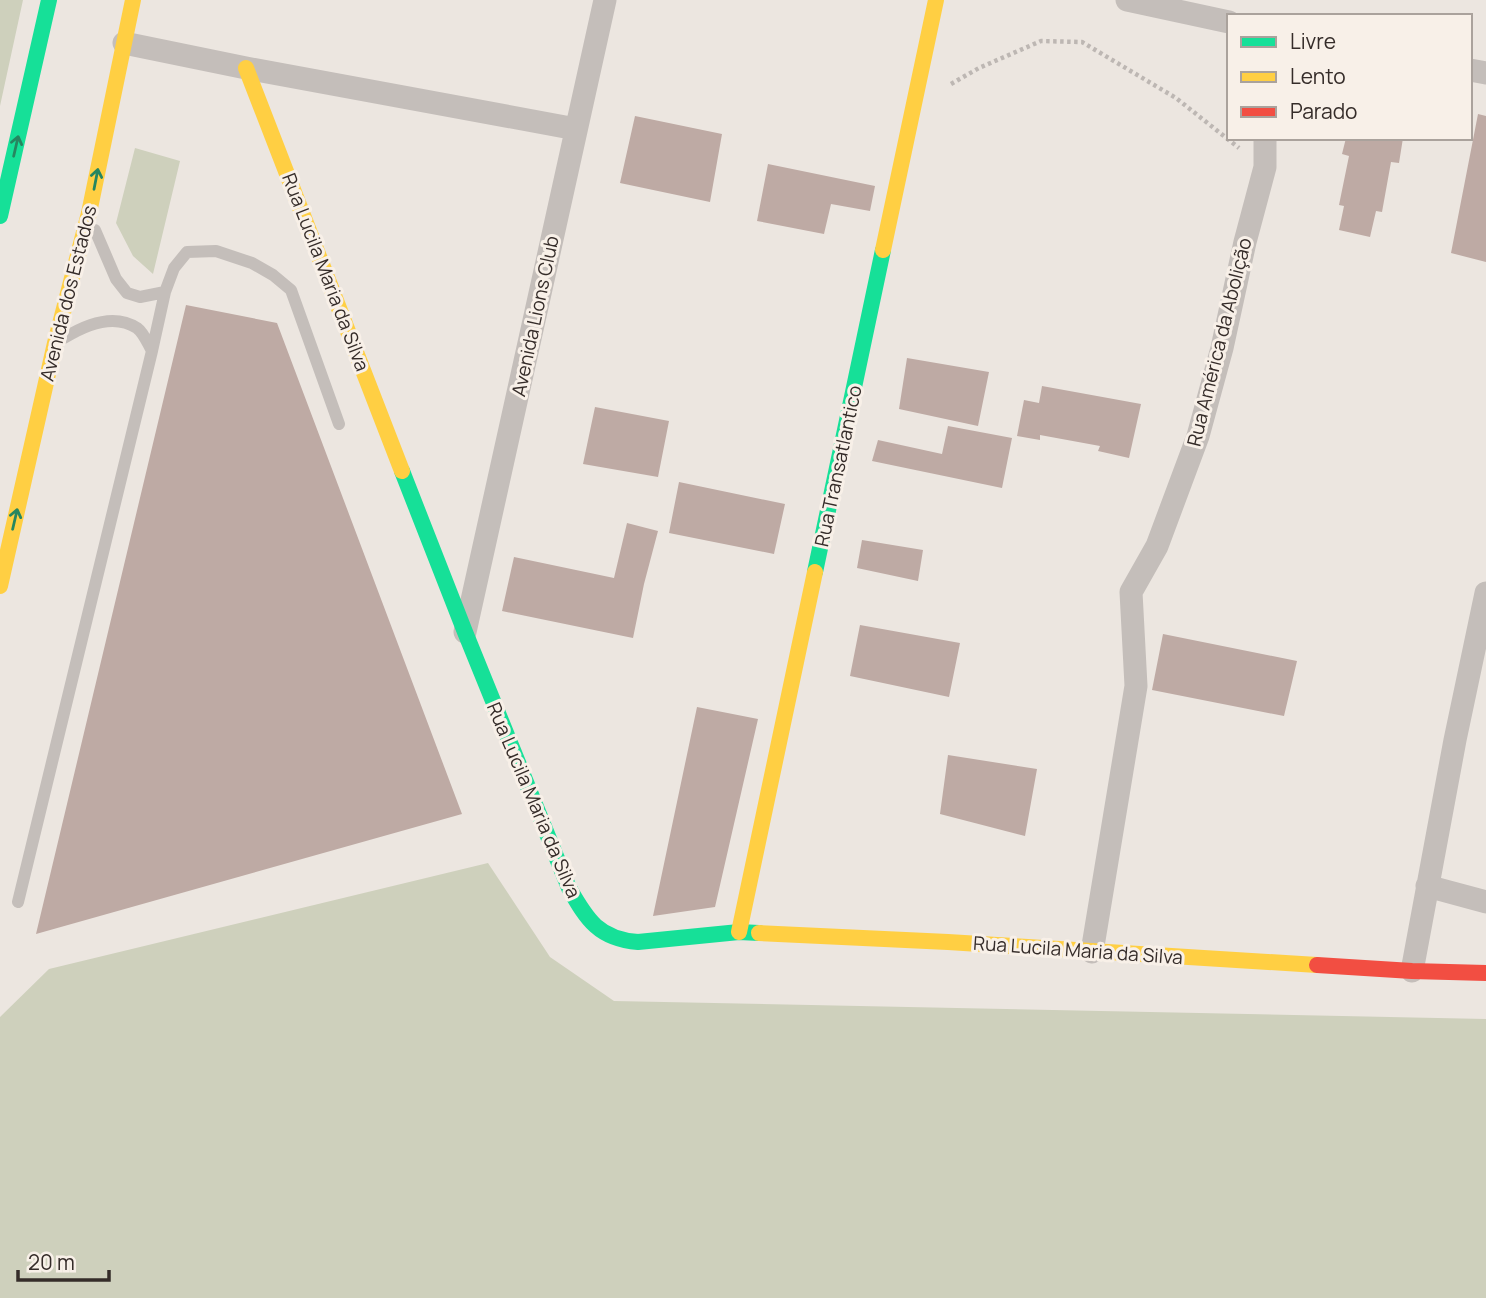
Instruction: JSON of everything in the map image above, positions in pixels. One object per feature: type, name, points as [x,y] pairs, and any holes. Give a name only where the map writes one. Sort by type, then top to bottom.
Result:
[{"type":"main road","points":[[0,216],[49,0]]},
{"type":"main road","name":"Avenida dos Estados","points":[[0,586],[54,343],[89,213],[133,0]]},
{"type":"main road","name":"Rua Transatlantico","points":[[740,932],[936,0]]},
{"type":"main road","name":"Rua Lucila Maria da Silva","points":[[246,68],[465,632],[569,888],[593,925],[609,936],[630,942],[740,932],[1486,973]]},
{"type":"street","name":"Avenida Lions Club","points":[[465,632],[606,0]]},
{"type":"street","points":[[1127,0],[1227,22]]},
{"type":"street","points":[[124,43],[576,129]]},
{"type":"street","name":"Rua América da Abolição","points":[[1092,952],[1136,686],[1131,592],[1157,546],[1198,436],[1265,167],[1265,140]]},
{"type":"street","points":[[1412,971],[1455,740],[1486,593]]},
{"type":"street","points":[[1427,886],[1486,902]]},
{"type":"lane","points":[[89,213],[105,257],[127,293],[140,297],[165,292]]},
{"type":"lane","points":[[18,902],[165,292],[174,268],[187,252],[216,251],[252,263],[291,290],[340,424]]},
{"type":"lane","points":[[54,343],[93,323],[122,321],[139,329],[152,351]]},
{"type":"path","points":[[914,104],[979,68],[1041,41],[1082,42],[1176,99],[1227,138]]},
{"type":"path","points":[[1230,140],[1265,167]]},
{"type":"green space","points":[[0,0],[23,0],[0,106]]},
{"type":"green space","points":[[135,148],[180,161],[153,274],[133,256],[116,223]]},
{"type":"green space","points":[[488,863],[550,957],[614,1001],[1486,1019],[1486,1298],[0,1298],[0,1017],[49,969]]},
{"type":"building","points":[[1478,114],[1486,116],[1486,262],[1451,253]]},
{"type":"building","points":[[635,116],[722,134],[710,202],[620,183]]},
{"type":"building","points":[[1346,140],[1403,140],[1399,163],[1391,162],[1382,212],[1376,211],[1370,237],[1339,230],[1344,206],[1339,205],[1349,156],[1342,154]]},
{"type":"building","points":[[768,164],[875,186],[870,211],[831,204],[824,234],[757,221]]},
{"type":"building","points":[[186,305],[277,323],[462,814],[36,934]]},
{"type":"building","points":[[907,358],[989,372],[978,426],[899,409]]},
{"type":"building","points":[[1042,386],[1141,404],[1129,458],[1098,451],[1100,446],[1040,435],[1040,440],[1017,436],[1024,400],[1039,403]]},
{"type":"building","points":[[595,407],[669,421],[658,477],[583,464]]},
{"type":"building","points":[[948,426],[1012,438],[1002,488],[872,461],[878,440],[942,454]]},
{"type":"building","points":[[679,482],[785,504],[774,554],[669,533]]},
{"type":"building","points":[[627,523],[658,531],[633,638],[502,611],[514,557],[614,578]]},
{"type":"building","points":[[862,540],[923,550],[918,581],[857,568]]},
{"type":"building","points":[[860,625],[960,643],[949,697],[850,676]]},
{"type":"building","points":[[1163,634],[1297,661],[1284,716],[1152,690]]},
{"type":"building","points":[[697,707],[758,719],[715,907],[653,916]]},
{"type":"building","points":[[948,755],[1037,769],[1025,836],[940,814]]},
{"type":"traffic: fast","points":[[0,216],[49,0]]},
{"type":"traffic: fast","points":[[815,572],[883,250]]},
{"type":"traffic: fast","points":[[402,471],[569,888],[588,918],[613,937],[638,942],[739,932],[759,933]]},
{"type":"traffic: slow","points":[[0,586],[55,343],[89,213],[133,0]]},
{"type":"traffic: slow","points":[[883,250],[936,0]]},
{"type":"traffic: slow","points":[[246,68],[402,471]]},
{"type":"traffic: slow","points":[[739,932],[815,572]]},
{"type":"traffic: slow","points":[[759,933],[1317,965]]},
{"type":"traffic: jam","points":[[1317,965],[1486,973]]}]
